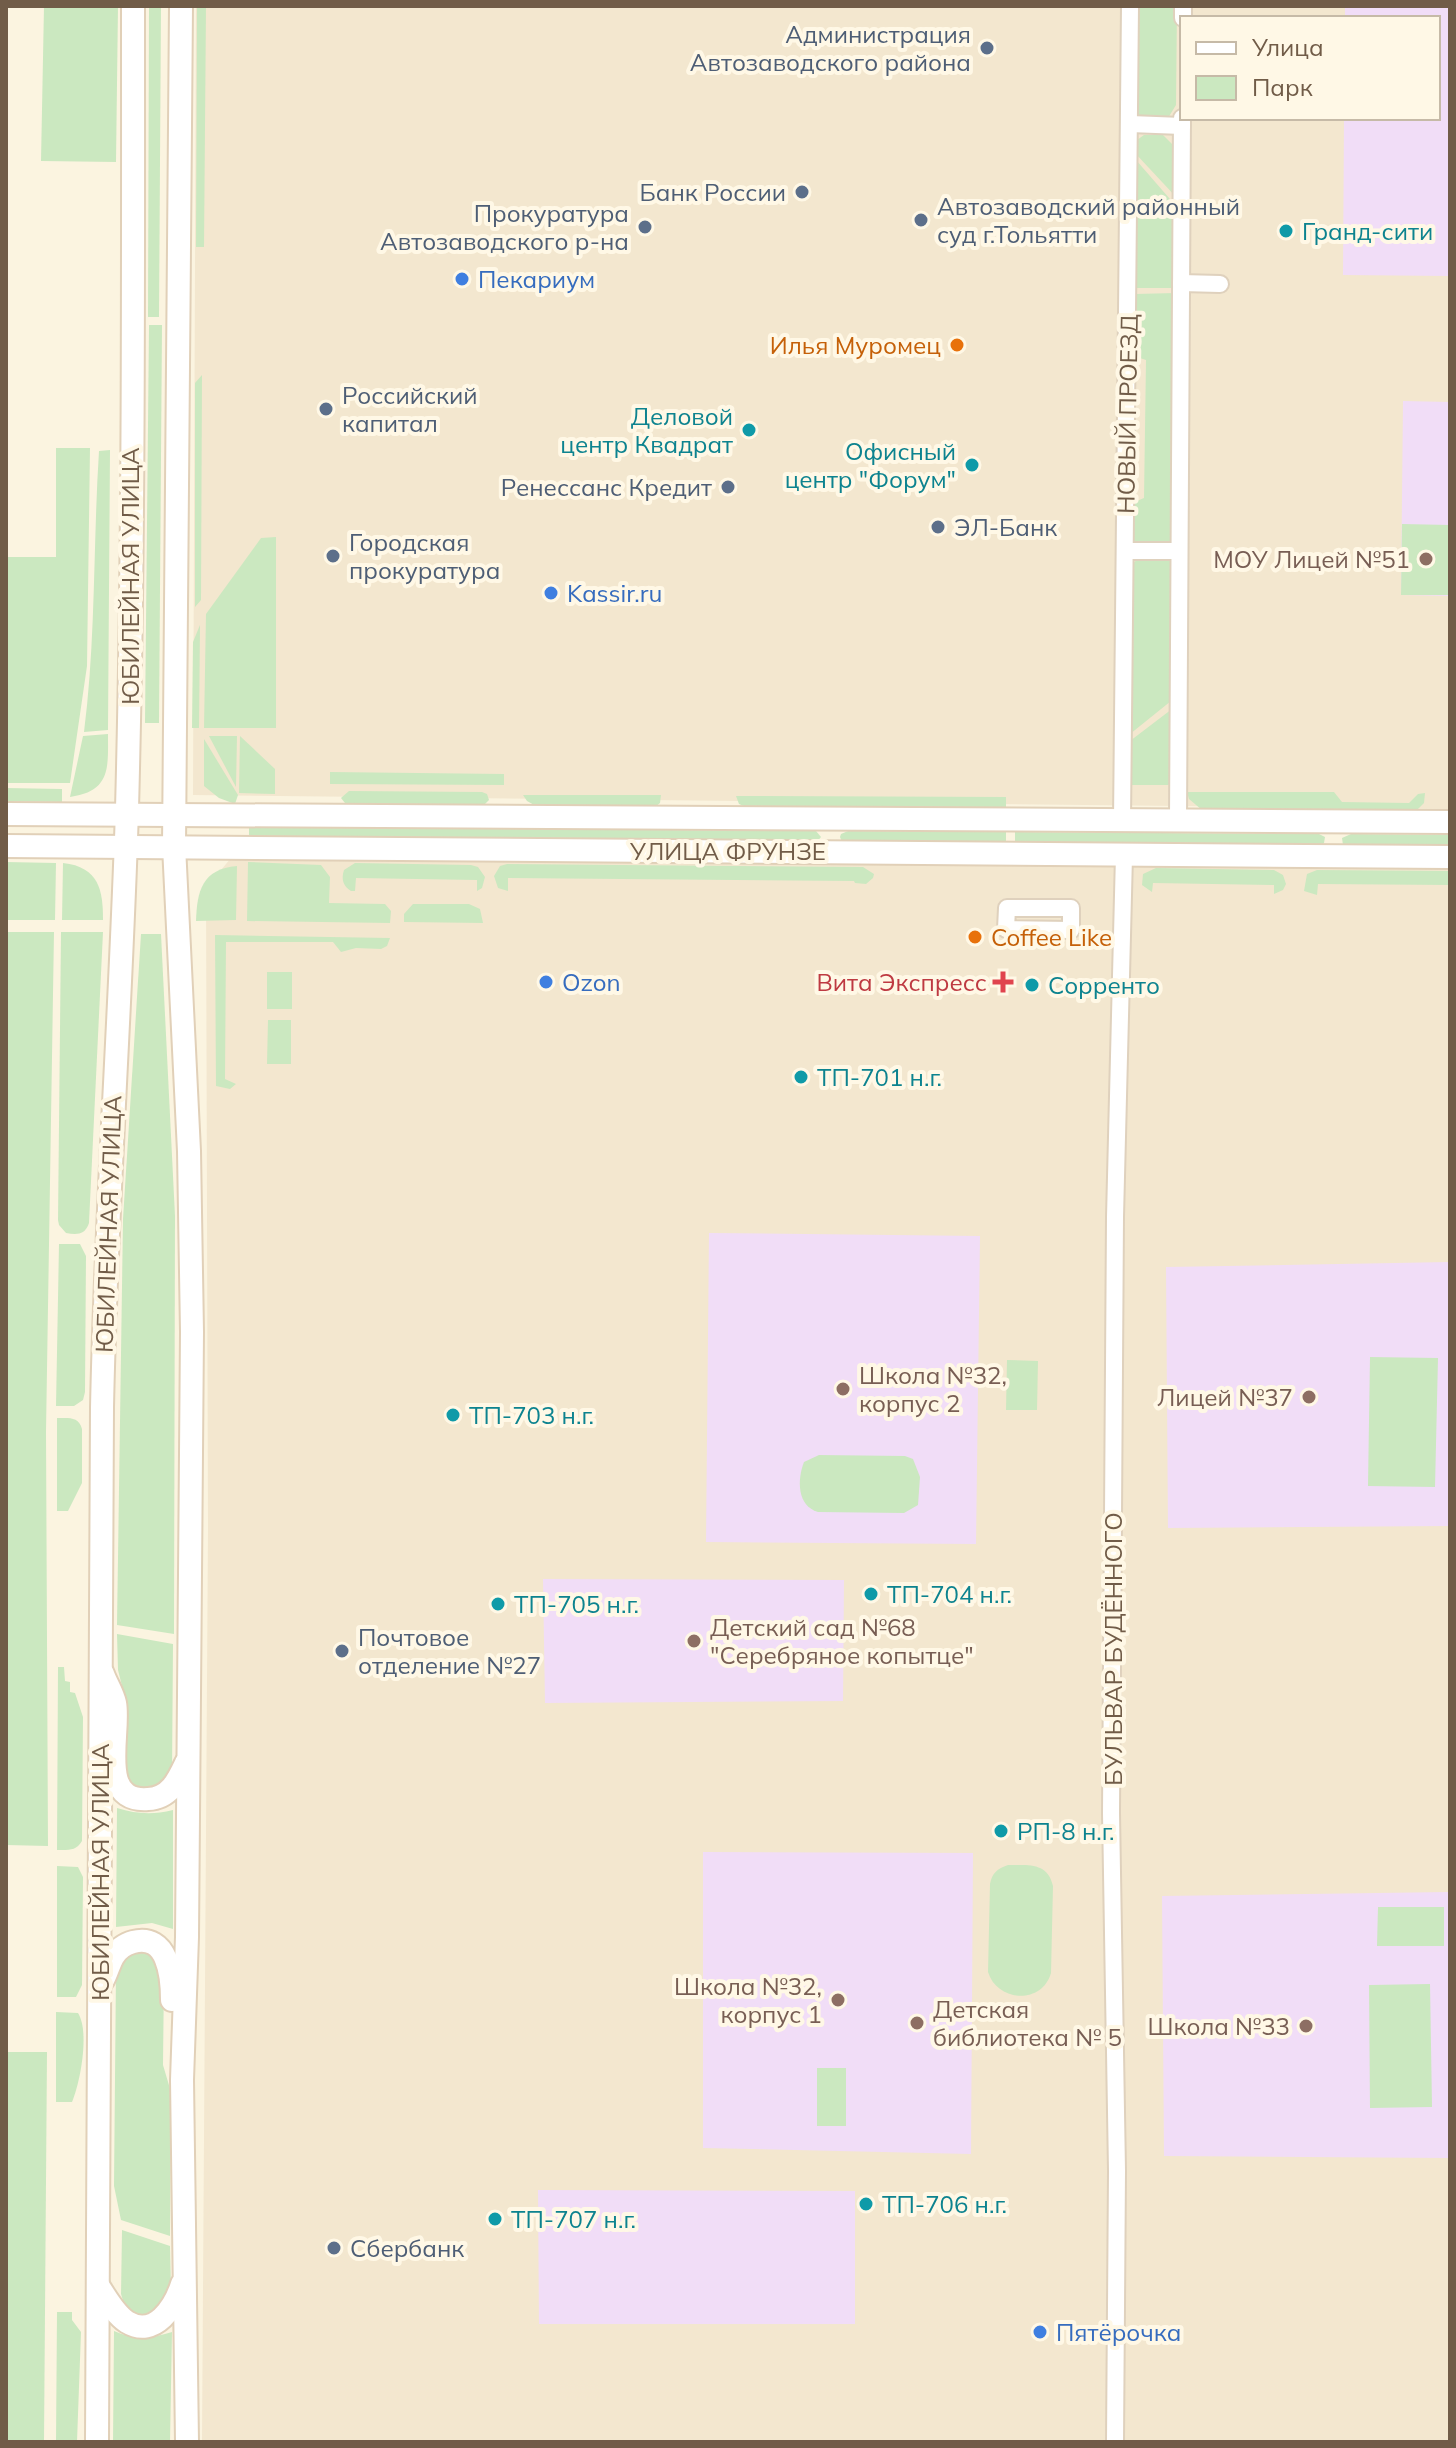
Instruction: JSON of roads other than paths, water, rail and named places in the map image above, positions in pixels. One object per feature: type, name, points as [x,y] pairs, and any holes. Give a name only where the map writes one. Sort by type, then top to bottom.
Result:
[{"type":"main road","name":"ЮБИЛЕЙНАЯ УЛИЦА","points":[[97,2442],[101,1986],[99,1666],[106,1239],[126,815],[133,6]]},
{"type":"main road","name":"ЮБИЛЕЙНАЯ УЛИЦА","points":[[181,6],[174,846],[189,1151],[192,1332],[187,1937],[182,2080],[187,2442]]},
{"type":"main road","name":"УЛИЦА ФРУНЗЕ","points":[[6,814],[1450,822]]},
{"type":"main road","points":[[832,852],[833,820]]},
{"type":"main road","points":[[1330,822],[1330,856]]},
{"type":"main road","name":"УЛИЦА ФРУНЗЕ","points":[[6,846],[1450,857]]},
{"type":"main road","points":[[99,1666],[115,1703],[114,1778],[124,1792],[136,1798],[161,1797],[172,1789],[188,1758]]},
{"type":"main road","points":[[101,1986],[114,1954],[124,1946],[142,1941],[161,1949],[171,1971],[172,2047],[182,2080]]},
{"type":"main road","points":[[99,2287],[114,2310],[127,2322],[146,2325],[168,2315],[177,2301],[185,2276]]},
{"type":"street","name":"НОВЫЙ ПРОЕЗД","points":[[1122,821],[1130,6]]},
{"type":"street","points":[[1130,124],[1182,122],[1178,821]]},
{"type":"street","points":[[1181,283],[1220,284]]},
{"type":"street","points":[[1125,551],[1179,551]]},
{"type":"street","name":"БУЛЬВАР БУДЁННОГО","points":[[1115,2442],[1117,2171],[1111,1766],[1115,1217],[1124,855]]},
{"type":"place","name":"Администрация Автозаводского района","points":[[987,48]]},
{"type":"place","name":"Банк России","points":[[802,192]]},
{"type":"place","name":"Автозаводский районный суд г.Тольятти","points":[[921,220]]},
{"type":"place","name":"Прокуратура Автозаводского р-на","points":[[645,227]]},
{"type":"place","name":"Гранд-сити","points":[[1286,231]]},
{"type":"place","name":"Пекариум","points":[[462,279]]},
{"type":"place","name":"Илья Муромец","points":[[957,345]]},
{"type":"place","name":"Российский капитал","points":[[326,409]]},
{"type":"place","name":"Деловой центр Квадрат","points":[[749,430]]},
{"type":"place","name":"Офисный центр \"Форум\"","points":[[972,465]]},
{"type":"place","name":"Ренессанс Кредит","points":[[728,487]]},
{"type":"place","name":"ЭЛ-Банк","points":[[938,527]]},
{"type":"place","name":"Городская прокуратура","points":[[333,556]]},
{"type":"place","name":"МОУ Лицей №51","points":[[1426,559]]},
{"type":"place","name":"Kassir.ru","points":[[551,593]]},
{"type":"place","name":"Coffee Like","points":[[975,937]]},
{"type":"place","name":"Ozon","points":[[546,982]]},
{"type":"place","name":"Вита Экспресс","points":[[1003,982]]},
{"type":"place","name":"Сорренто","points":[[1032,985]]},
{"type":"place","name":"ТП-701 н.г.","points":[[801,1077]]},
{"type":"place","name":"Школа №32, корпус 2","points":[[843,1389]]},
{"type":"place","name":"Лицей №37","points":[[1309,1397]]},
{"type":"place","name":"ТП-703 н.г.","points":[[453,1415]]},
{"type":"place","name":"ТП-704 н.г.","points":[[871,1594]]},
{"type":"place","name":"ТП-705 н.г.","points":[[498,1604]]},
{"type":"place","name":"Детский сад №68 \"Серебряное копытце\"","points":[[694,1641]]},
{"type":"place","name":"Почтовое отделение №27","points":[[342,1651]]},
{"type":"place","name":"РП-8 н.г.","points":[[1001,1831]]},
{"type":"place","name":"Школа №32, корпус 1","points":[[838,2000]]},
{"type":"place","name":"Детская библиотека № 5","points":[[917,2023]]},
{"type":"place","name":"Школа №33","points":[[1306,2026]]},
{"type":"place","name":"ТП-706 н.г.","points":[[866,2204]]},
{"type":"place","name":"ТП-707 н.г.","points":[[495,2219]]},
{"type":"place","name":"Сбербанк","points":[[334,2248]]},
{"type":"place","name":"Пятёрочка","points":[[1040,2332]]}]
